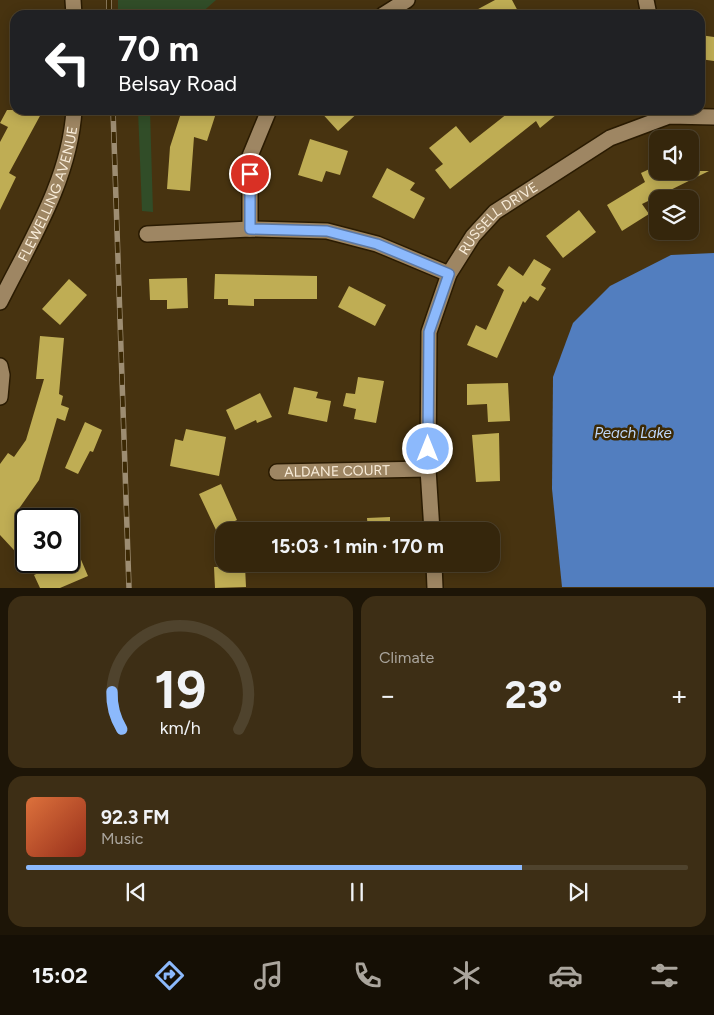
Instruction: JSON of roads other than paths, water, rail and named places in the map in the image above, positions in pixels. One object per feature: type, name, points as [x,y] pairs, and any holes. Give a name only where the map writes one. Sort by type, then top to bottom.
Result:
[{"type":"street","points":[[391,10],[407,0]]},
{"type":"street","name":"FLEWELLING AVENUE","points":[[0,302],[57,187],[73,127],[74,115]]},
{"type":"street","points":[[250,229],[250,156],[268,115]]},
{"type":"street","name":"RUSSELL DRIVE","points":[[431,522],[428,469],[429,332],[449,274],[473,236],[495,212],[610,138],[663,115]]},
{"type":"street","name":"RUSSELL DRIVE","points":[[691,115],[714,117]]},
{"type":"street","points":[[147,234],[250,229],[327,231],[377,244],[449,274]]},
{"type":"street","points":[[0,366],[2,375],[0,397]]},
{"type":"street","name":"ALDANE COURT","points":[[277,472],[428,469]]},
{"type":"street","points":[[435,572],[436,588]]},
{"type":"water","name":"Peach Lake","points":[[714,253],[714,587],[562,587],[552,489],[553,377],[573,323],[610,286],[671,255]]},
{"type":"railway","points":[[109,0],[109,10]]},
{"type":"railway","points":[[113,115],[129,588]]}]
